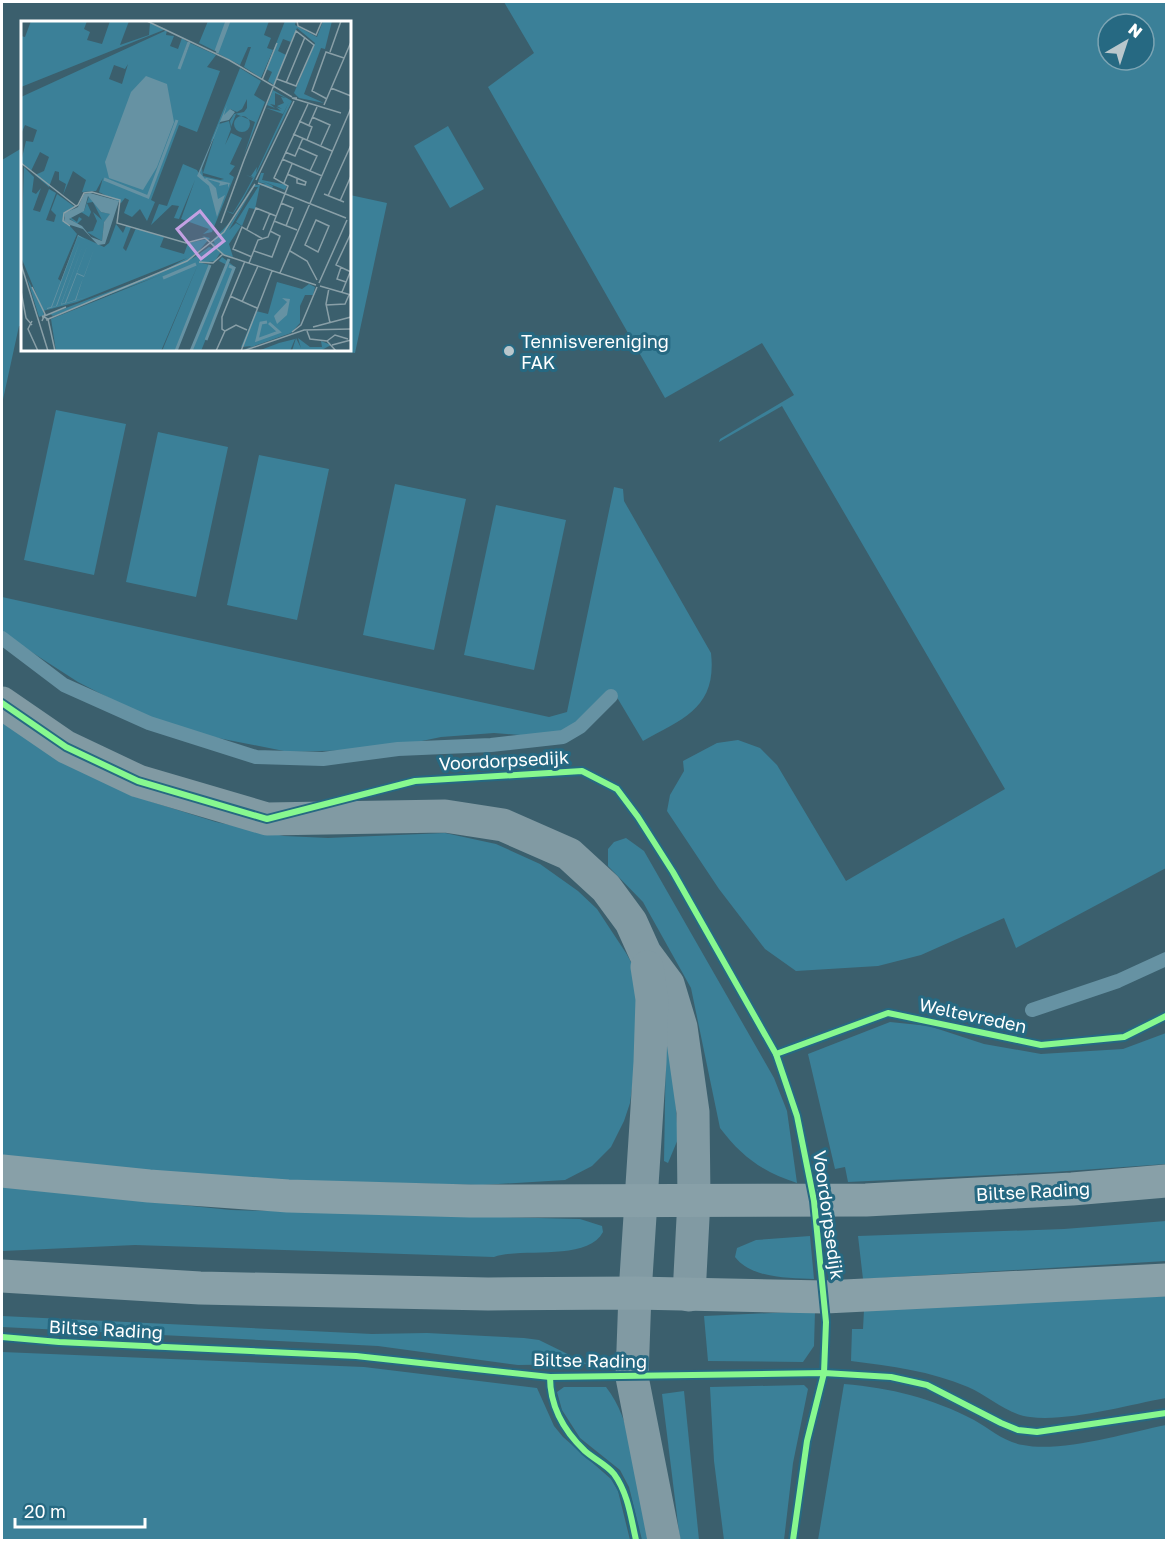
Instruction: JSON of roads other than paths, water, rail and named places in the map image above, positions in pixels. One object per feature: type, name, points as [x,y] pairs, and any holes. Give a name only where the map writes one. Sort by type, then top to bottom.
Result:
[{"type":"main road","name":"Biltse Rading","points":[[2,1171],[149,1186],[288,1196],[470,1201],[866,1200],[1060,1190],[1167,1181]]},
{"type":"main road","points":[[2,1276],[200,1288],[488,1294],[635,1293],[825,1297],[1167,1280]]},
{"type":"street","points":[[2,703],[66,747],[138,782],[267,819],[445,816],[503,825],[569,854],[606,888],[631,922],[645,953],[668,984],[681,1027],[693,1112],[694,1199],[689,1295]]},
{"type":"street","points":[[645,953],[652,999],[632,1377],[664,1540]]},
{"type":"waterway","points":[[2,638],[64,685],[149,723],[256,757],[323,759],[398,749],[491,745],[563,737],[580,727],[611,696]]},
{"type":"waterway","points":[[1032,1010],[1118,981],[1166,959]]},
{"type":"place","name":"Tennisvereniging FAK","points":[[509,351]]}]
